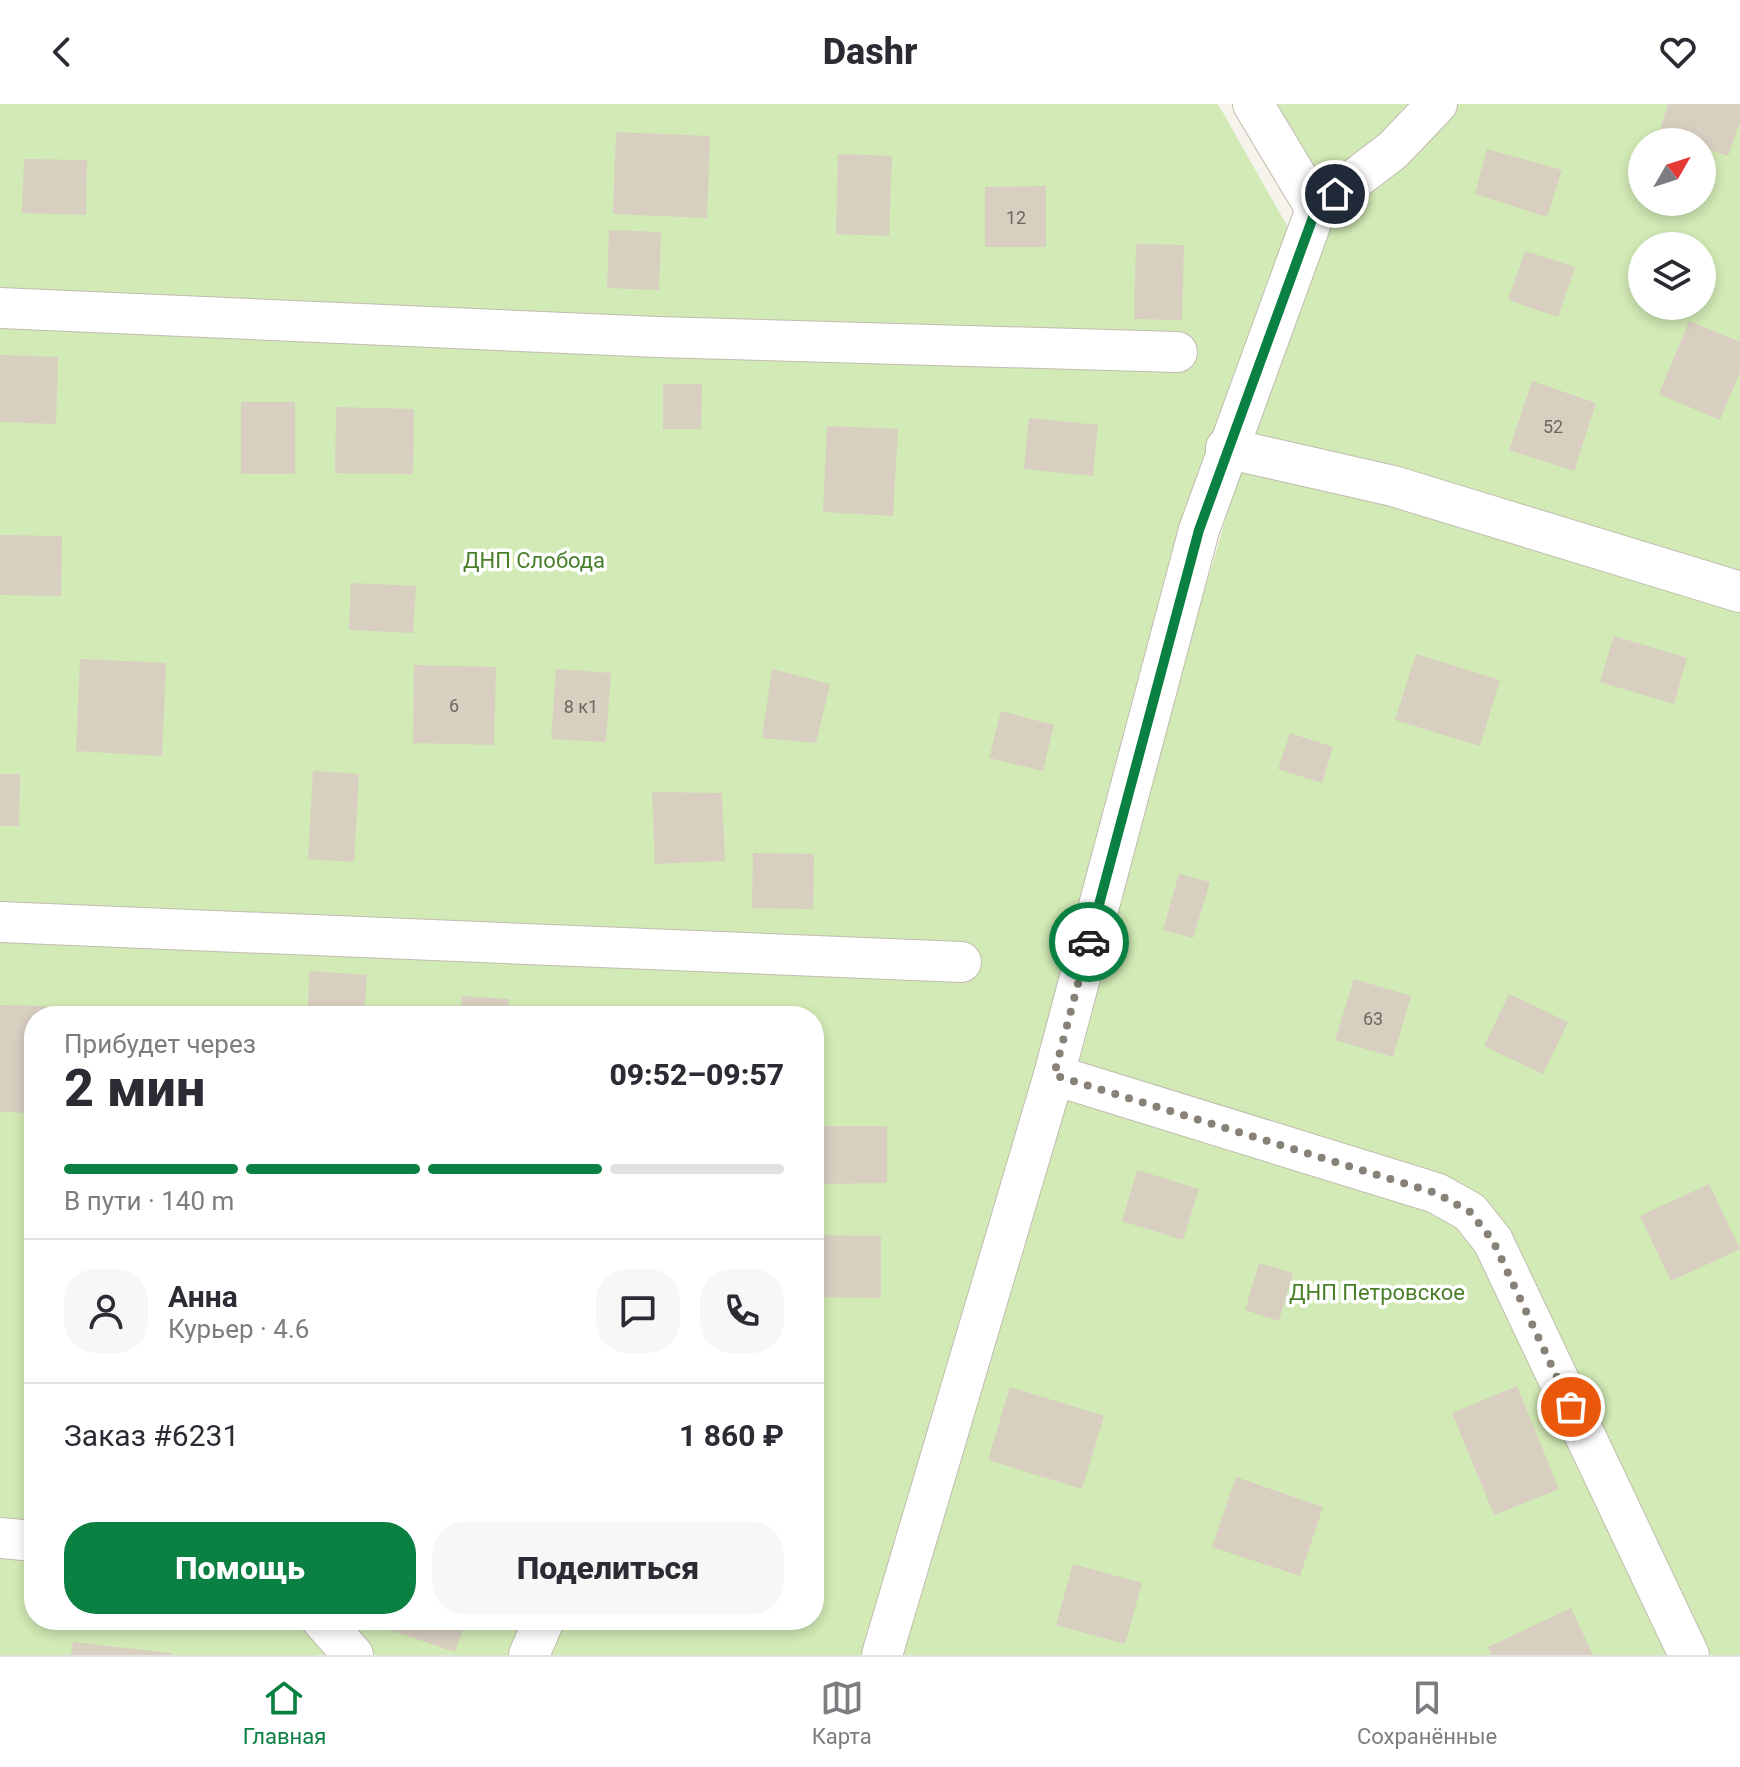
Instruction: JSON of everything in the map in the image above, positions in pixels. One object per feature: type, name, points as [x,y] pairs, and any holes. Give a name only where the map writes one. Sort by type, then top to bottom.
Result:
[{"type":"street","points":[[1253,104],[1316,209]]},
{"type":"street","points":[[882,1655],[1054,1075],[1199,530],[1226,448],[1316,209],[1393,150],[1437,104]]},
{"type":"street","points":[[0,308],[672,338],[1177,352]]},
{"type":"street","points":[[1226,448],[1393,486],[1740,592]]},
{"type":"street","points":[[0,922],[961,962]]},
{"type":"street","points":[[1054,1075],[1436,1193],[1470,1212],[1493,1241],[1689,1655]]},
{"type":"street","points":[[0,1538],[24,1540]]},
{"type":"street","points":[[331,1630],[353,1655]]},
{"type":"street","points":[[529,1655],[540,1630]]},
{"type":"green space","name":"ДНП Слобода","points":[[0,104],[1218,104],[1290,231],[871,1655],[0,1655]]},
{"type":"green space","name":"ДНП Петровское","points":[[1237,104],[1740,104],[1740,1655],[894,1655],[1309,233]]},
{"type":"building","points":[[1668,104],[1740,104],[1740,121],[1728,156],[1716,152],[1716,128],[1661,128]]},
{"type":"building","points":[[616,132],[710,136],[707,218],[613,214]]},
{"type":"building","points":[[1487,149],[1562,170],[1547,217],[1475,194]]},
{"type":"building","points":[[838,154],[892,156],[889,236],[836,234]]},
{"type":"building","points":[[24,159],[87,160],[86,215],[22,213]]},
{"type":"building","points":[[1046,186],[1046,247],[985,247],[985,187]]},
{"type":"building","points":[[609,230],[661,232],[659,290],[607,288]]},
{"type":"building","points":[[1136,244],[1184,245],[1182,320],[1134,319]]},
{"type":"building","points":[[1525,251],[1575,267],[1558,317],[1508,300]]},
{"type":"building","points":[[1689,321],[1740,342],[1740,372],[1720,420],[1659,394]]},
{"type":"building","points":[[0,355],[58,357],[56,424],[0,422]]},
{"type":"building","points":[[1532,381],[1596,403],[1574,471],[1509,450]]},
{"type":"building","points":[[663,384],[702,384],[701,429],[663,429]]},
{"type":"building","points":[[241,402],[295,402],[295,474],[241,474]]},
{"type":"building","points":[[336,407],[414,409],[413,474],[335,473]]},
{"type":"building","points":[[1029,418],[1098,425],[1093,476],[1024,469]]},
{"type":"building","points":[[827,426],[898,429],[893,516],[823,512]]},
{"type":"building","points":[[0,535],[62,536],[61,596],[0,595]]},
{"type":"building","points":[[351,583],[416,586],[413,633],[349,630]]},
{"type":"building","points":[[1614,636],[1687,658],[1674,704],[1600,682]]},
{"type":"building","points":[[1416,654],[1500,680],[1480,746],[1395,720]]},
{"type":"building","points":[[80,659],[166,663],[162,756],[76,751]]},
{"type":"building","points":[[414,665],[496,667],[494,745],[413,743]]},
{"type":"building","points":[[556,669],[611,673],[606,742],[551,739]]},
{"type":"building","points":[[772,669],[830,684],[816,743],[762,738]]},
{"type":"building","points":[[1001,711],[1054,725],[1043,771],[989,758]]},
{"type":"building","points":[[1290,733],[1333,747],[1322,783],[1278,769]]},
{"type":"building","points":[[313,771],[359,774],[354,862],[308,859]]},
{"type":"building","points":[[0,774],[20,774],[19,826],[0,826]]},
{"type":"building","points":[[652,792],[722,793],[725,861],[655,864]]},
{"type":"building","points":[[753,853],[814,854],[813,909],[752,908]]},
{"type":"building","points":[[1179,874],[1210,882],[1193,938],[1163,930]]},
{"type":"building","points":[[309,971],[367,975],[365,1006],[308,1006]]},
{"type":"building","points":[[1354,979],[1411,996],[1393,1057],[1335,1040]]},
{"type":"building","points":[[1509,994],[1568,1022],[1543,1074],[1484,1046]]},
{"type":"building","points":[[462,996],[509,999],[509,1006],[462,1006]]},
{"type":"building","points":[[0,1005],[46,1006],[24,1006],[24,1113],[0,1112]]},
{"type":"building","points":[[824,1126],[887,1126],[887,1183],[824,1184]]},
{"type":"building","points":[[1137,1170],[1199,1189],[1183,1240],[1122,1221]]},
{"type":"building","points":[[1709,1184],[1740,1249],[1671,1281],[1640,1216]]},
{"type":"building","points":[[824,1235],[881,1236],[881,1298],[824,1297]]},
{"type":"building","points":[[1259,1263],[1293,1273],[1279,1321],[1245,1310]]},
{"type":"building","points":[[1517,1386],[1559,1489],[1494,1515],[1452,1413]]},
{"type":"building","points":[[1010,1387],[1104,1416],[1082,1489],[988,1460]]},
{"type":"building","points":[[1236,1477],[1323,1507],[1300,1576],[1212,1547]]},
{"type":"building","points":[[1073,1564],[1142,1583],[1125,1644],[1056,1625]]},
{"type":"building","points":[[1571,1608],[1593,1655],[1491,1655],[1488,1647]]},
{"type":"building","points":[[390,1630],[463,1630],[455,1652]]},
{"type":"building","points":[[73,1642],[171,1653],[171,1655],[71,1655]]},
{"type":"way so far","points":[[1089,942],[1054,1075],[1436,1193],[1470,1212],[1493,1241],[1571,1407]]},
{"type":"route","points":[[1089,942],[1199,530],[1226,448],[1316,209],[1335,194]]}]
